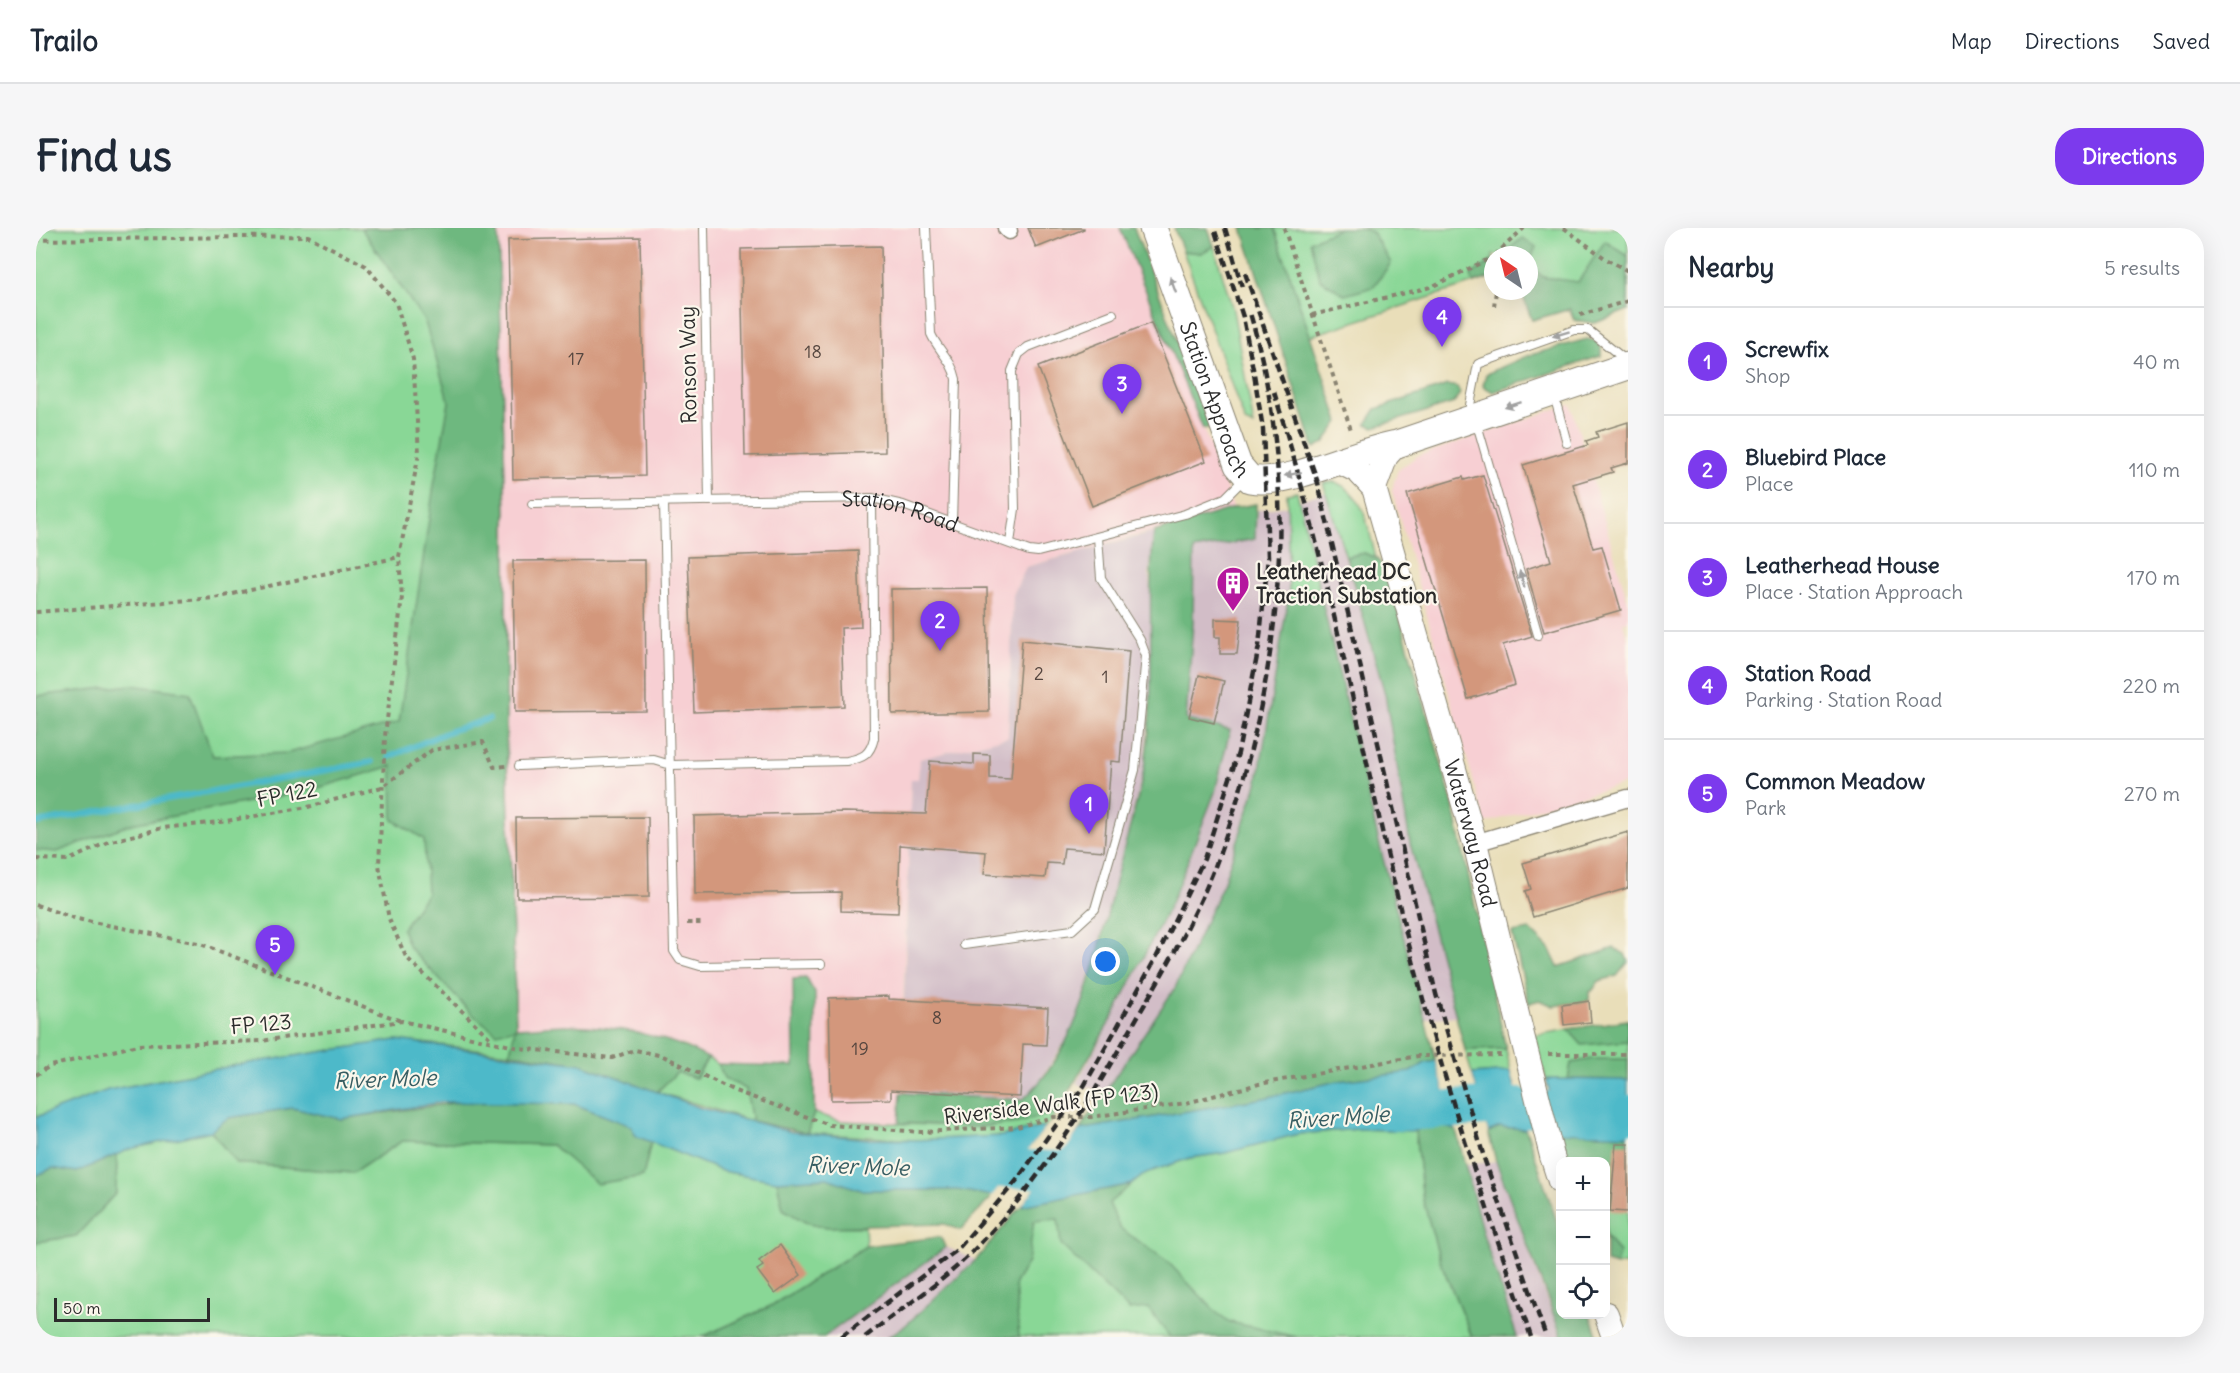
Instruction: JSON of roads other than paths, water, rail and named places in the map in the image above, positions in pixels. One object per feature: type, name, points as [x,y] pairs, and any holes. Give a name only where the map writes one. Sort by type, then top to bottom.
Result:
[{"type":"main road","name":"Station Approach","points":[[1152,228],[1238,465],[1246,477],[1257,481],[1340,462]]},
{"type":"main road","points":[[1340,462],[1359,452],[1397,444],[1553,392],[1628,364]]},
{"type":"main road","points":[[1340,462],[1358,471],[1374,488],[1386,456],[1397,444]]},
{"type":"main road","name":"Waterway Road","points":[[1374,488],[1475,843],[1556,1168]]},
{"type":"main road","points":[[1607,1319],[1614,1337]]},
{"type":"street","points":[[1475,843],[1628,798]]},
{"type":"lane","name":"Ronson Way","points":[[704,228],[709,501]]},
{"type":"lane","points":[[926,228],[931,334],[935,344],[949,360],[956,379],[952,523]]},
{"type":"lane","points":[[1010,543],[1015,509],[1012,371],[1014,361],[1028,347],[1113,314]]},
{"type":"lane","points":[[1538,635],[1479,431],[1470,419],[1470,405],[1478,364],[1547,338],[1574,330],[1588,330],[1628,364]]},
{"type":"lane","points":[[1553,392],[1567,443]]},
{"type":"lane","name":"Station Road","points":[[532,504],[873,498],[903,505],[1038,552],[1214,504],[1232,493],[1246,477]]},
{"type":"lane","points":[[519,766],[654,760],[671,765],[862,759],[872,750],[874,738],[873,498]]},
{"type":"lane","points":[[664,502],[674,951],[680,960],[700,966],[821,964]]},
{"type":"lane","points":[[964,945],[1072,930],[1095,909],[1135,771],[1146,656],[1140,640],[1101,578],[1098,537]]},
{"type":"water","points":[[396,1040],[581,1064],[701,1108],[792,1132],[870,1139],[916,1140],[1002,1136],[1047,1126],[993,1196],[958,1190],[861,1190],[827,1178],[777,1181],[722,1171],[636,1136],[631,1126],[574,1104],[444,1102],[341,1119],[292,1108],[228,1118],[211,1131],[130,1149],[77,1172],[52,1168],[36,1176],[36,1117],[108,1090],[243,1064]]},
{"type":"water","points":[[1436,1061],[1456,1130],[1431,1124],[1415,1131],[1359,1129],[1298,1134],[1225,1153],[1190,1158],[1146,1173],[1132,1184],[1021,1206],[1079,1130],[1264,1098],[1338,1081],[1411,1072],[1425,1063]]},
{"type":"water","points":[[1511,1071],[1526,1129],[1500,1127],[1488,1132],[1472,1074]]},
{"type":"water","points":[[1546,1079],[1628,1080],[1628,1135],[1560,1132]]},
{"type":"waterway","points":[[389,757],[450,731],[489,719]]},
{"type":"waterway","points":[[36,823],[372,762]]},
{"type":"waterway","name":"River Mole","points":[[1399,1112],[1506,1106],[1584,1114],[1628,1114]]},
{"type":"waterway","name":"River Mole","points":[[964,1168],[1064,1170],[1098,1162]]},
{"type":"railway","points":[[841,1337],[957,1250],[1017,1180],[1084,1086],[1157,956],[1204,859],[1238,753],[1259,646],[1268,557],[1263,429],[1254,374],[1243,317],[1214,228]]},
{"type":"railway","points":[[1225,228],[1242,287]]},
{"type":"railway","points":[[1245,273],[1318,483],[1436,994],[1485,1161],[1546,1337]]},
{"type":"railway","points":[[865,1337],[930,1289],[966,1258],[1012,1208],[1054,1153],[1091,1096],[1163,973],[1187,929],[1217,861],[1239,795],[1256,727],[1269,659],[1277,590],[1279,520],[1276,451],[1266,381],[1250,313]]},
{"type":"railway","points":[[1274,392],[1335,619],[1423,999],[1461,1127],[1531,1337]]},
{"type":"place","name":"Station Road","points":[[1442,347]]},
{"type":"place","name":"Leatherhead House","points":[[1122,414]]},
{"type":"place","name":"Leatherhead DC Traction Substation","points":[[1233,612]]},
{"type":"place","name":"Bluebird Place","points":[[940,651]]},
{"type":"place","name":"Screwfix","points":[[1089,834]]},
{"type":"place","name":"Common Meadow","points":[[275,975]]}]
